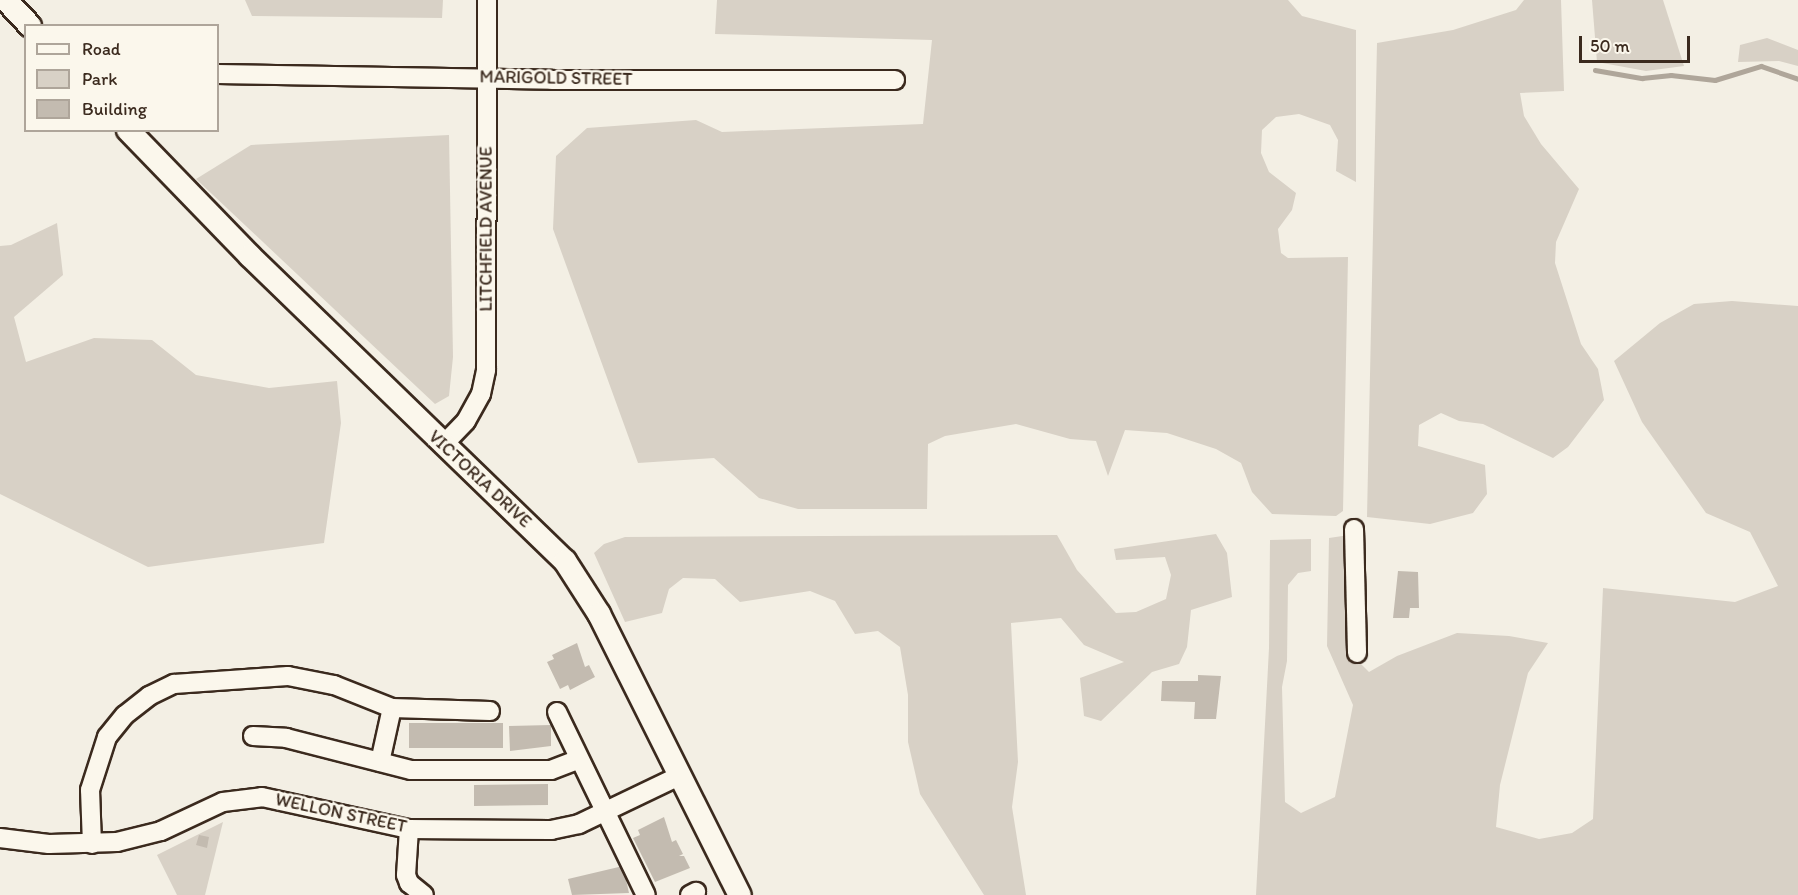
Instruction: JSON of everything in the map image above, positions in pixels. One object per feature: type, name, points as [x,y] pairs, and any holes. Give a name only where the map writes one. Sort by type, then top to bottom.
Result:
[{"type":"street","points":[[6,0],[28,24]]},
{"type":"street","name":"LITCHFIELD AVENUE","points":[[443,445],[466,421],[481,394],[486,370],[487,0]]},
{"type":"street","name":"MARIGOLD STREET","points":[[219,74],[895,80]]},
{"type":"street","name":"VICTORIA DRIVE","points":[[130,132],[443,445],[572,570],[599,614],[678,776],[740,895]]},
{"type":"street","points":[[1354,529],[1357,652]]},
{"type":"street","points":[[92,844],[90,790],[108,737],[125,715],[149,696],[174,684],[288,676],[334,685],[392,708],[490,711]]},
{"type":"street","points":[[380,762],[392,708]]},
{"type":"street","points":[[557,712],[646,895]]},
{"type":"street","points":[[253,736],[286,738],[411,770],[552,770],[579,759]]},
{"type":"street","name":"WELLON STREET","points":[[0,838],[92,844],[140,838],[224,802],[262,797],[409,829],[552,830],[579,824],[678,776]]},
{"type":"street","points":[[409,829],[406,875],[409,883],[424,895]]},
{"type":"green space","points":[[245,0],[443,0],[442,18],[252,16]]},
{"type":"green space","points":[[717,0],[1288,0],[1302,16],[1356,30],[1356,182],[1336,171],[1338,140],[1330,125],[1299,114],[1276,117],[1262,130],[1261,153],[1269,172],[1296,193],[1292,210],[1278,229],[1281,253],[1288,258],[1348,257],[1343,511],[1336,516],[1272,514],[1252,492],[1241,463],[1216,449],[1167,433],[1125,430],[1108,476],[1096,441],[1070,439],[1016,424],[945,436],[928,444],[927,509],[798,509],[759,498],[714,458],[638,463],[553,229],[556,156],[587,128],[696,120],[722,132],[923,124],[932,40],[715,34]]},
{"type":"green space","points":[[1524,0],[1561,0],[1564,91],[1520,93],[1524,116],[1541,144],[1579,189],[1556,242],[1555,263],[1581,344],[1598,369],[1604,400],[1568,447],[1553,458],[1483,424],[1459,421],[1441,413],[1419,425],[1418,446],[1485,465],[1487,494],[1473,513],[1430,524],[1367,517],[1377,43],[1453,30],[1516,10]]},
{"type":"green space","points":[[1592,0],[1663,0],[1684,66],[1646,71],[1597,62]]},
{"type":"green space","points":[[1767,38],[1798,50],[1798,66],[1779,61],[1738,62],[1740,45]]},
{"type":"green space","points":[[449,135],[453,357],[449,396],[435,404],[196,179],[251,145]]},
{"type":"green space","points":[[57,223],[63,275],[14,317],[26,362],[94,338],[152,340],[196,375],[269,388],[337,381],[341,423],[324,543],[148,567],[0,494],[0,246],[11,245]]},
{"type":"green space","points":[[1732,301],[1798,306],[1798,895],[1256,895],[1269,648],[1270,540],[1311,539],[1311,571],[1298,573],[1288,585],[1287,661],[1282,687],[1285,802],[1301,813],[1335,797],[1353,705],[1327,646],[1329,538],[1356,534],[1351,654],[1369,672],[1397,656],[1457,633],[1509,636],[1548,643],[1528,673],[1500,785],[1496,827],[1539,839],[1572,833],[1593,819],[1603,588],[1735,602],[1778,586],[1750,532],[1706,513],[1642,422],[1614,361],[1660,323],[1694,304]]},
{"type":"green space","points":[[1216,534],[1227,553],[1232,597],[1191,610],[1187,647],[1179,664],[1152,672],[1101,721],[1084,716],[1080,678],[1124,662],[1084,645],[1061,618],[1011,623],[1018,762],[1012,807],[1026,895],[984,895],[920,794],[908,742],[908,695],[900,647],[878,631],[855,634],[835,601],[810,591],[740,602],[715,579],[683,578],[669,589],[662,613],[625,622],[594,553],[604,544],[625,537],[1057,535],[1077,570],[1116,613],[1136,612],[1166,599],[1171,575],[1165,557],[1116,560],[1114,549]]},
{"type":"green space","points":[[223,822],[205,895],[177,895],[157,855]]},
{"type":"building","points":[[1398,571],[1418,572],[1419,608],[1410,608],[1409,618],[1393,618]]},
{"type":"building","points":[[577,643],[585,667],[589,665],[595,677],[570,690],[568,685],[560,689],[547,662],[554,659],[552,655]]},
{"type":"building","points":[[1198,675],[1221,676],[1216,719],[1194,719],[1195,702],[1161,701],[1162,681],[1198,681]]},
{"type":"building","points":[[409,723],[503,723],[503,748],[409,748]]},
{"type":"building","points":[[551,725],[551,746],[510,751],[509,726]]},
{"type":"building","points":[[548,784],[548,805],[474,806],[474,785]]},
{"type":"building","points":[[664,817],[672,842],[676,840],[683,854],[679,856],[684,856],[690,868],[655,882],[633,838],[640,835],[638,830]]},
{"type":"building","points":[[199,835],[209,837],[207,848],[196,845]]},
{"type":"building","points":[[623,866],[629,893],[572,895],[568,879]]},
{"type":"waterway","points":[[1595,70],[1642,78],[1671,75],[1715,80],[1761,66],[1798,79]]}]
